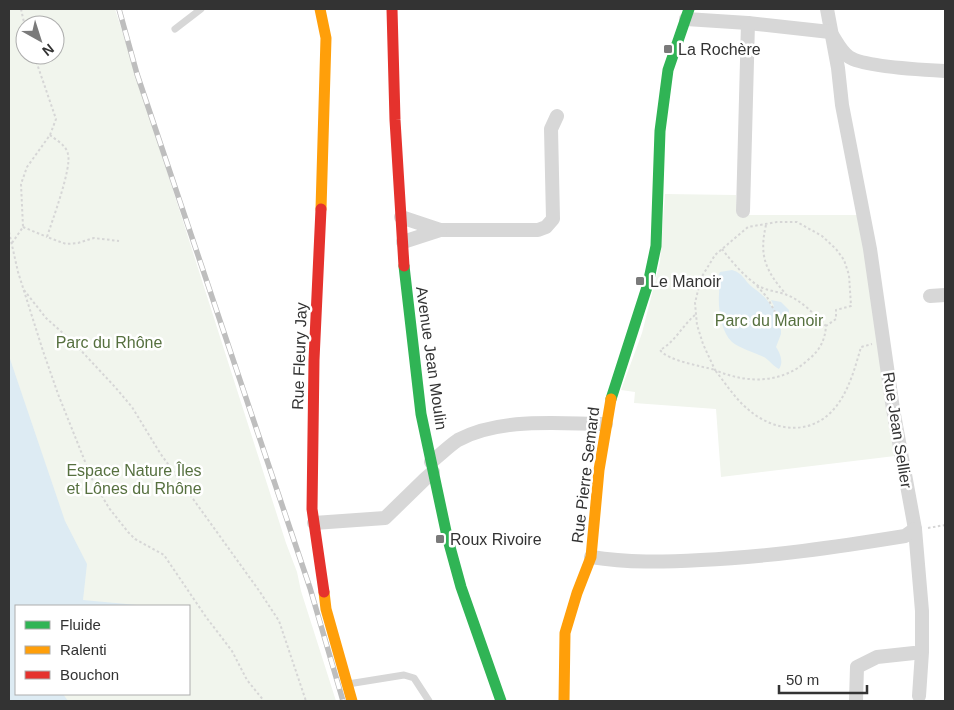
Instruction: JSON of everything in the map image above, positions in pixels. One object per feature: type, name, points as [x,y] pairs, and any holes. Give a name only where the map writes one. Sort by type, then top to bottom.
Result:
[{"type":"street","name":"Rue Fleury Jay","points":[[320,9],[326,38],[322,193],[314,360],[312,509],[326,609],[352,701]]},
{"type":"street","name":"Avenue Jean Moulin","points":[[392,9],[395,120],[404,273],[420,405],[446,536],[461,586],[501,701]]},
{"type":"street","name":"Rue Jean Sellier","points":[[826,9],[838,68],[847,136],[870,249],[893,409],[915,530],[922,611],[919,696]]},
{"type":"street","points":[[688,14],[830,32],[843,52],[855,60],[908,70],[945,71]]},
{"type":"street","name":"Rue Pierre Semard","points":[[564,701],[566,644],[564,633],[576,593],[591,557],[599,470],[606,424],[621,364],[648,284],[656,246],[660,131],[668,70],[688,14]]},
{"type":"street","points":[[743,211],[748,23]]},
{"type":"street","points":[[403,242],[440,230],[538,230],[546,227],[552,219],[551,129],[557,116]]},
{"type":"street","points":[[402,217],[440,230]]},
{"type":"street","points":[[930,296],[945,295]]},
{"type":"street","points":[[314,523],[385,518],[425,479],[432,467],[458,440],[487,429],[525,423],[606,424]]},
{"type":"street","points":[[591,557],[614,561],[669,562],[744,558],[905,536],[915,530]]},
{"type":"street","points":[[856,701],[857,667],[877,657],[914,653]]},
{"type":"lane","points":[[175,29],[201,9]]},
{"type":"lane","points":[[348,684],[404,675],[414,678],[429,701]]},
{"type":"path","points":[[12,243],[23,227],[21,184],[27,167],[50,134],[56,119],[37,65]]},
{"type":"path","points":[[47,237],[67,171],[68,154],[62,144],[50,134]]},
{"type":"path","points":[[695,315],[686,323],[669,345],[660,350],[664,354],[690,364],[715,370],[732,377],[774,378],[788,375],[818,352],[825,337],[826,326],[836,319],[836,310],[851,306],[849,275],[844,260],[836,249],[822,236],[797,222],[778,222],[748,227],[715,255],[701,278],[695,303],[695,315],[703,344],[715,370],[738,401],[748,410],[773,425],[792,429],[818,422],[834,410],[851,376],[861,347],[884,341]]},
{"type":"path","points":[[766,225],[763,239],[764,256],[770,277],[786,294],[801,304],[826,326]]},
{"type":"path","points":[[23,227],[66,244],[78,243],[94,238],[119,241]]},
{"type":"path","points":[[9,232],[23,288],[58,394],[92,479],[109,508],[135,539],[164,555],[206,617],[232,651],[247,680],[264,701]]},
{"type":"path","points":[[722,249],[756,284],[772,306],[782,325]]},
{"type":"path","points":[[756,284],[777,293],[786,294]]},
{"type":"path","points":[[23,288],[46,318],[80,349],[132,408],[160,453],[260,592],[279,620],[306,701]]},
{"type":"path","points":[[915,530],[945,525]]},
{"type":"green space","name":"Parc du Rhône","points":[[9,9],[115,9],[286,543],[297,572],[301,591],[336,701],[9,701]]},
{"type":"green space","name":"Parc du Manoir","points":[[665,194],[736,195],[737,215],[860,215],[895,456],[721,477],[716,409],[634,403],[635,392],[621,390],[642,333],[660,262]]},
{"type":"shaded area","points":[[732,270],[741,275],[772,307],[774,306],[771,300],[781,302],[789,310],[789,314],[781,326],[781,334],[776,347],[781,361],[779,369],[764,357],[732,342],[725,332],[719,306],[718,277],[720,272]]},
{"type":"shaded area","points":[[9,356],[65,521],[87,564],[83,600],[137,605],[15,605],[15,695],[64,695],[68,701],[9,701]]},
{"type":"railway","points":[[119,9],[137,74],[310,588],[343,701]]},
{"type":"traffic: fast","points":[[611,399],[648,284],[656,246],[660,131],[668,70],[689,9]]},
{"type":"traffic: fast","points":[[404,266],[421,414],[447,536],[461,587],[501,701]]},
{"type":"traffic: slow","points":[[320,9],[326,38],[321,209]]},
{"type":"traffic: slow","points":[[564,701],[565,633],[577,593],[591,557],[599,470],[611,399]]},
{"type":"traffic: slow","points":[[324,592],[326,609],[352,701]]},
{"type":"traffic: jam","points":[[392,9],[395,120],[404,266]]},
{"type":"traffic: jam","points":[[321,209],[314,360],[312,509],[324,592]]},
{"type":"place","name":"La Rochère","points":[[668,49]]},
{"type":"place","name":"Le Manoir","points":[[640,281]]},
{"type":"place","name":"Roux Rivoire","points":[[440,539]]},
{"type":"park label","name":"Espace Nature Îles et Lônes du Rhône","points":[[134,479]]}]
